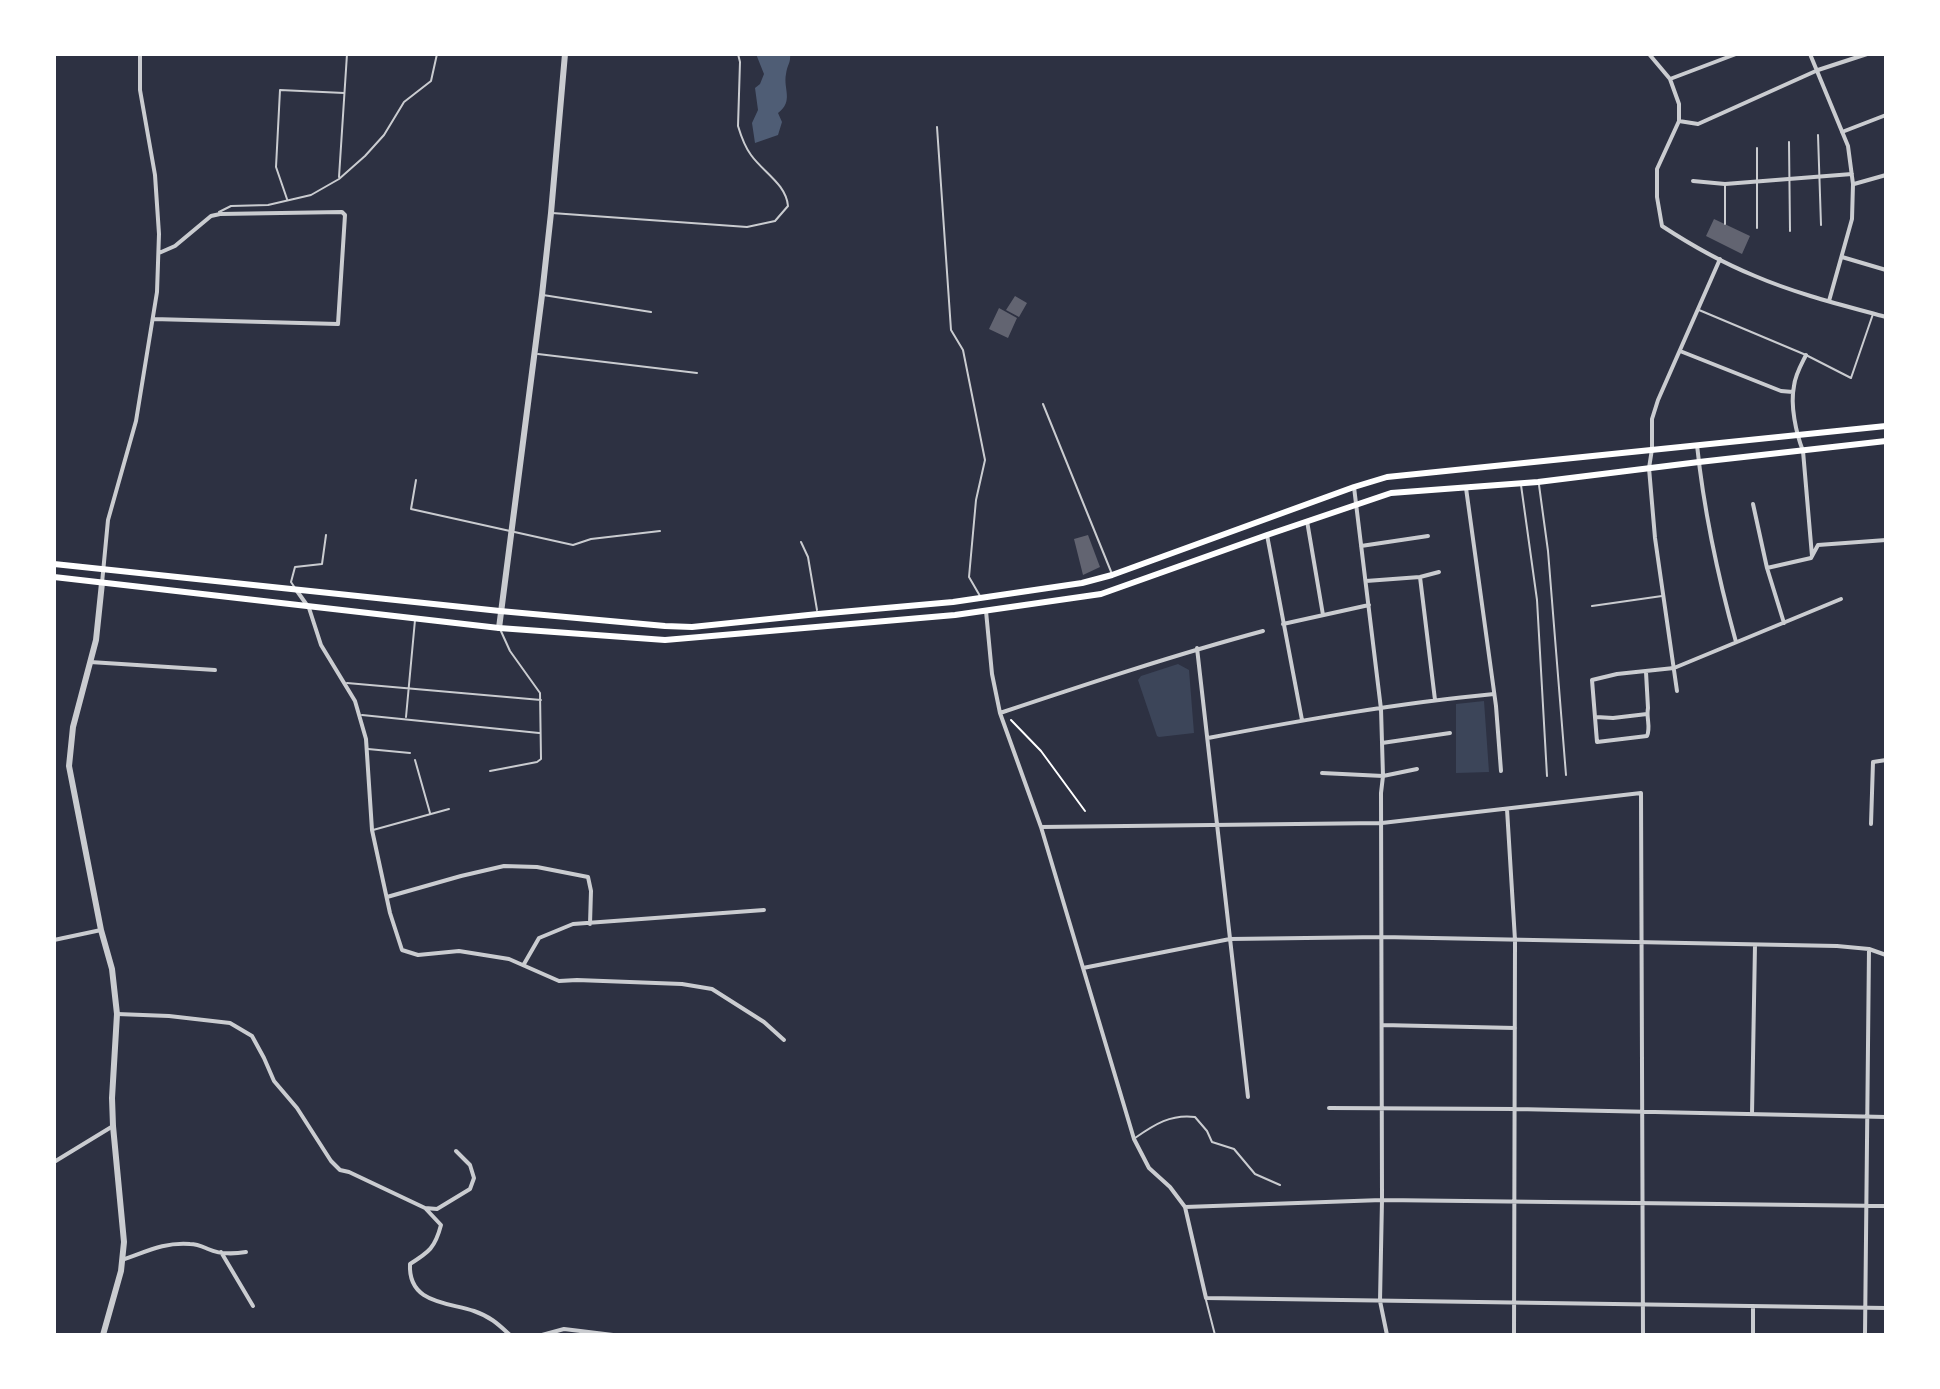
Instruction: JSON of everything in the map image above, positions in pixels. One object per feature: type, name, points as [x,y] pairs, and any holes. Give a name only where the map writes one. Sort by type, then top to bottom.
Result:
[{"type":"main road","points":[[54,564],[500,611],[692,627],[953,602],[1082,583],[1387,477],[1886,426]]},
{"type":"main road","points":[[54,577],[499,628],[665,640],[924,618],[1101,594],[1391,493],[1521,484],[1886,441]]},
{"type":"main road","points":[[633,637],[634,623]]},
{"type":"street","points":[[103,1335],[124,1242],[112,1098],[117,1014],[112,969],[101,930],[69,766],[73,727],[96,640],[108,520],[136,421],[157,292],[155,175],[140,90],[140,54]]},
{"type":"street","points":[[499,628],[542,295],[565,54]]},
{"type":"street","points":[[1649,54],[1670,79],[1679,104],[1679,121],[1657,169],[1657,197],[1662,226],[1755,276],[1886,317]]},
{"type":"street","points":[[1670,79],[1736,54]]},
{"type":"street","points":[[1810,54],[1848,146],[1853,184],[1852,219],[1829,301]]},
{"type":"street","points":[[1679,121],[1698,124],[1818,70],[1867,54]]},
{"type":"street","points":[[1842,132],[1886,115]]},
{"type":"street","points":[[1693,181],[1725,184],[1852,174]]},
{"type":"street","points":[[1853,184],[1886,175]]},
{"type":"street","points":[[153,319],[338,324],[345,215],[342,212],[220,214],[211,216],[175,246],[158,254]]},
{"type":"street","points":[[1842,257],[1886,270]]},
{"type":"street","points":[[1677,691],[1655,538],[1649,468],[1652,419],[1720,259]]},
{"type":"street","points":[[1680,351],[1781,391],[1793,392]]},
{"type":"street","points":[[1806,355],[1793,392],[1796,435],[1803,451],[1812,556]]},
{"type":"street","points":[[1697,445],[1706,519],[1736,643]]},
{"type":"street","points":[[1354,487],[1381,709],[1380,1301],[1387,1335]]},
{"type":"street","points":[[1466,488],[1494,694],[1501,771]]},
{"type":"street","points":[[1753,504],[1767,568],[1784,623]]},
{"type":"street","points":[[1307,521],[1323,615]]},
{"type":"street","points":[[1267,535],[1302,720]]},
{"type":"street","points":[[1361,546],[1428,536]]},
{"type":"street","points":[[1767,568],[1811,558],[1818,545],[1886,540]]},
{"type":"street","points":[[1366,581],[1420,577],[1439,572]]},
{"type":"street","points":[[1420,577],[1435,700]]},
{"type":"street","points":[[296,589],[309,608],[321,645],[355,701],[366,739],[372,830],[390,913],[402,950],[418,955],[459,951],[509,959],[559,981],[702,986],[712,989],[764,1022],[784,1040]]},
{"type":"street","points":[[1646,672],[1647,736],[1597,742],[1592,680],[1617,674],[1674,668],[1841,599]]},
{"type":"street","points":[[1283,624],[1369,605]]},
{"type":"street","points":[[986,611],[992,674],[1000,713],[1041,827],[1134,1139],[1149,1168],[1170,1187],[1185,1207],[1206,1298],[1886,1308]]},
{"type":"street","points":[[1000,713],[1197,648],[1263,631]]},
{"type":"street","points":[[1197,648],[1248,1097]]},
{"type":"street","points":[[90,662],[215,670]]},
{"type":"street","points":[[1207,738],[1302,720],[1494,694]]},
{"type":"street","points":[[1596,717],[1647,714]]},
{"type":"street","points":[[1382,743],[1450,733]]},
{"type":"street","points":[[1871,824],[1873,762],[1886,760]]},
{"type":"street","points":[[1322,773],[1383,776],[1417,769]]},
{"type":"street","points":[[1041,827],[1382,823],[1641,793],[1643,1335]]},
{"type":"street","points":[[1507,809],[1515,940],[1514,1335]]},
{"type":"street","points":[[387,897],[504,866],[537,867],[588,877],[591,891],[590,924]]},
{"type":"street","points":[[524,965],[539,938],[573,924],[764,910]]},
{"type":"street","points":[[54,940],[101,930]]},
{"type":"street","points":[[1083,968],[1230,939],[1382,937],[1837,946],[1869,949],[1886,955]]},
{"type":"street","points":[[1752,1114],[1755,945]]},
{"type":"street","points":[[1865,1335],[1869,949]]},
{"type":"street","points":[[117,1014],[230,1023],[252,1036],[274,1081],[340,1170],[425,1208],[437,1209],[470,1189],[474,1178],[470,1165],[456,1151]]},
{"type":"street","points":[[1382,1025],[1515,1028]]},
{"type":"street","points":[[1329,1108],[1886,1117]]},
{"type":"street","points":[[54,1162],[113,1126]]},
{"type":"street","points":[[1185,1207],[1382,1200],[1886,1206]]},
{"type":"street","points":[[425,1208],[441,1225],[437,1241],[428,1252],[410,1264],[409,1274],[416,1290],[427,1298],[496,1321],[510,1335]]},
{"type":"street","points":[[122,1260],[159,1245],[189,1244],[234,1254],[246,1252]]},
{"type":"street","points":[[221,1252],[253,1306]]},
{"type":"street","points":[[1753,1306],[1753,1335]]},
{"type":"street","points":[[542,1335],[564,1329],[613,1335]]},
{"type":"lane","points":[[339,179],[347,54]]},
{"type":"lane","points":[[211,216],[231,206],[268,205],[311,195],[339,179],[384,135],[404,102],[431,81],[437,54]]},
{"type":"lane","points":[[551,213],[747,227],[775,221],[788,206],[787,199],[778,183],[751,155],[740,133],[738,54]]},
{"type":"lane","points":[[287,200],[276,167],[280,90],[344,93]]},
{"type":"lane","points":[[937,127],[951,330],[963,350],[985,460],[976,500],[969,577],[981,597]]},
{"type":"lane","points":[[1818,135],[1821,225]]},
{"type":"lane","points":[[1789,142],[1790,231]]},
{"type":"lane","points":[[1757,148],[1757,228]]},
{"type":"lane","points":[[1725,184],[1725,224]]},
{"type":"lane","points":[[542,295],[651,312]]},
{"type":"lane","points":[[1697,310],[1806,355],[1851,378],[1873,313]]},
{"type":"lane","points":[[533,353],[697,373]]},
{"type":"lane","points":[[1043,404],[1112,575]]},
{"type":"lane","points":[[416,480],[411,509],[510,532],[573,545],[591,539],[660,531]]},
{"type":"lane","points":[[1538,482],[1548,551],[1566,775]]},
{"type":"lane","points":[[1521,484],[1537,600],[1547,776]]},
{"type":"lane","points":[[296,589],[291,582],[295,567],[322,564],[326,535]]},
{"type":"lane","points":[[801,542],[808,557],[818,614]]},
{"type":"lane","points":[[1592,606],[1663,595]]},
{"type":"lane","points":[[406,718],[415,618]]},
{"type":"lane","points":[[490,771],[541,759],[540,693],[510,651],[499,628]]},
{"type":"lane","points":[[344,682],[541,700]]},
{"type":"lane","points":[[359,715],[540,733]]},
{"type":"lane","points":[[366,749],[410,753]]},
{"type":"lane","points":[[415,760],[430,814]]},
{"type":"lane","points":[[372,830],[449,809]]},
{"type":"lane","points":[[1134,1139],[1156,1124],[1182,1116],[1195,1117],[1212,1142],[1234,1149],[1255,1174],[1280,1185]]},
{"type":"lane","points":[[1206,1298],[1215,1335]]},
{"type":"path","points":[[1000,713],[1041,751],[1085,811]]},
{"type":"shaded area","points":[[756,54],[790,54],[790,57],[785,79],[787,99],[778,113],[782,122],[778,135],[755,143],[752,123],[758,110],[755,88],[764,74]]},
{"type":"shaded area","points":[[1178,664],[1189,670],[1194,733],[1159,737],[1138,680],[1141,676]]},
{"type":"shaded area","points":[[1484,701],[1489,772],[1456,773],[1456,704]]},
{"type":"building","points":[[1714,219],[1750,236],[1742,254],[1706,236]]},
{"type":"building","points":[[1015,296],[1027,303],[1019,317],[1006,310]]},
{"type":"building","points":[[999,308],[1017,318],[1008,338],[989,329]]},
{"type":"building","points":[[1088,535],[1100,567],[1083,575],[1074,539]]}]
